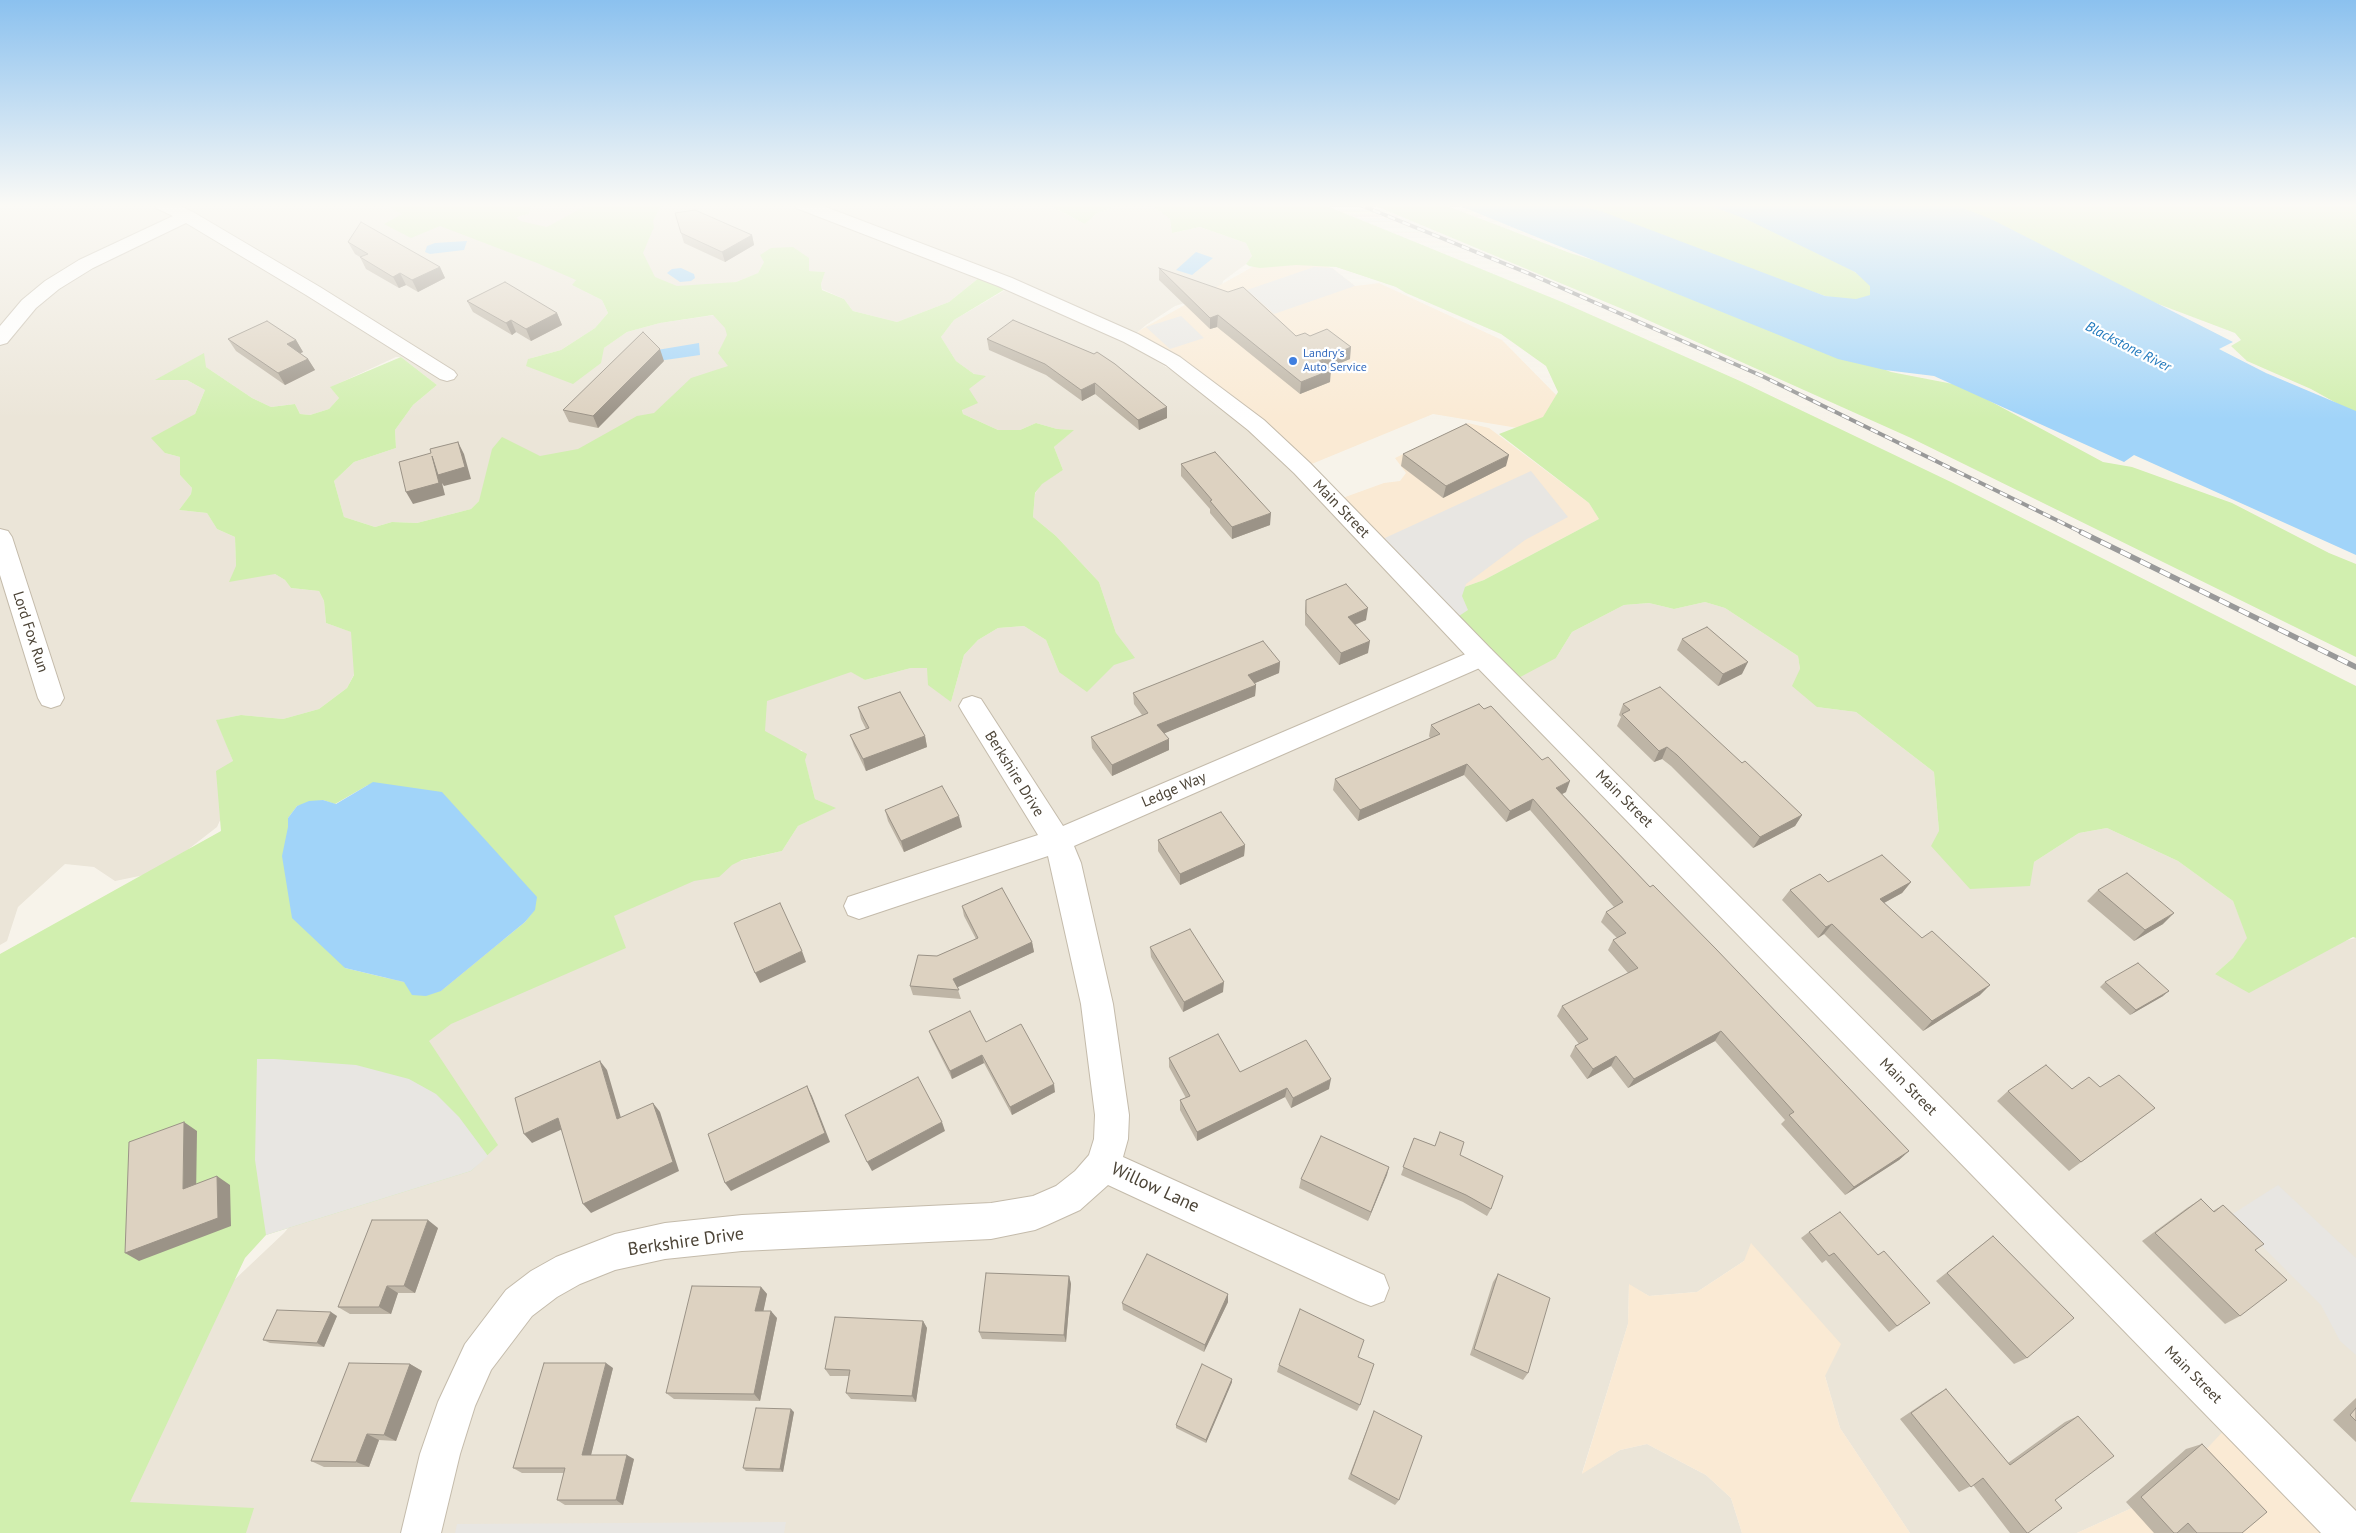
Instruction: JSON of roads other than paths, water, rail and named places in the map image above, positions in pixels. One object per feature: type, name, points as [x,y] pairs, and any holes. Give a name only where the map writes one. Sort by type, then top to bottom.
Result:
[{"type":"street","points":[[0,338],[29,304],[52,285],[67,276]]},
{"type":"street","points":[[288,276],[447,375]]},
{"type":"street","name":"Main Street","points":[[984,276],[1066,308],[1131,338],[1173,361],[1256,424],[1296,462],[1482,656],[2349,1533]]},
{"type":"street","name":"Lord Fox Run","points":[[0,538],[50,698]]},
{"type":"street","name":"Ledge Way","points":[[859,906],[1056,841],[1482,656]]},
{"type":"street","name":"Berkshire Drive","points":[[972,706],[1056,841]]},
{"type":"street","name":"Willow Lane","points":[[1056,841],[1066,863],[1097,1004],[1112,1115],[1111,1139],[1102,1164],[1371,1288]]},
{"type":"street","name":"Berkshire Drive","points":[[421,1533],[440,1454],[457,1402],[478,1357],[519,1303],[544,1284],[570,1270],[615,1252],[666,1241],[742,1233],[991,1220],[1035,1214],[1068,1198],[1087,1183],[1102,1164]]},
{"type":"water","points":[[671,276],[694,276],[695,278],[691,281],[680,282]]},
{"type":"water","name":"Blackstone River","points":[[1632,276],[1771,276],[1825,296],[1856,299],[1870,295],[1870,286],[1859,276],[2102,276],[2233,342],[2219,349],[2266,373],[2356,411],[2356,555],[2134,455],[2124,462],[1934,376],[1885,370],[1838,359]]},
{"type":"water","points":[[699,343],[700,355],[651,362],[651,351]]},
{"type":"water","points":[[373,782],[442,792],[537,897],[535,910],[525,922],[441,991],[426,996],[412,995],[404,982],[345,968],[292,918],[282,856],[288,818],[297,806],[309,801],[323,800],[336,804]]},
{"type":"railway","points":[[1534,276],[1762,376],[2083,533]]},
{"type":"railway","points":[[2081,532],[2356,667]]},
{"type":"place","name":"Landry's Auto Service","points":[[1293,361]]}]
